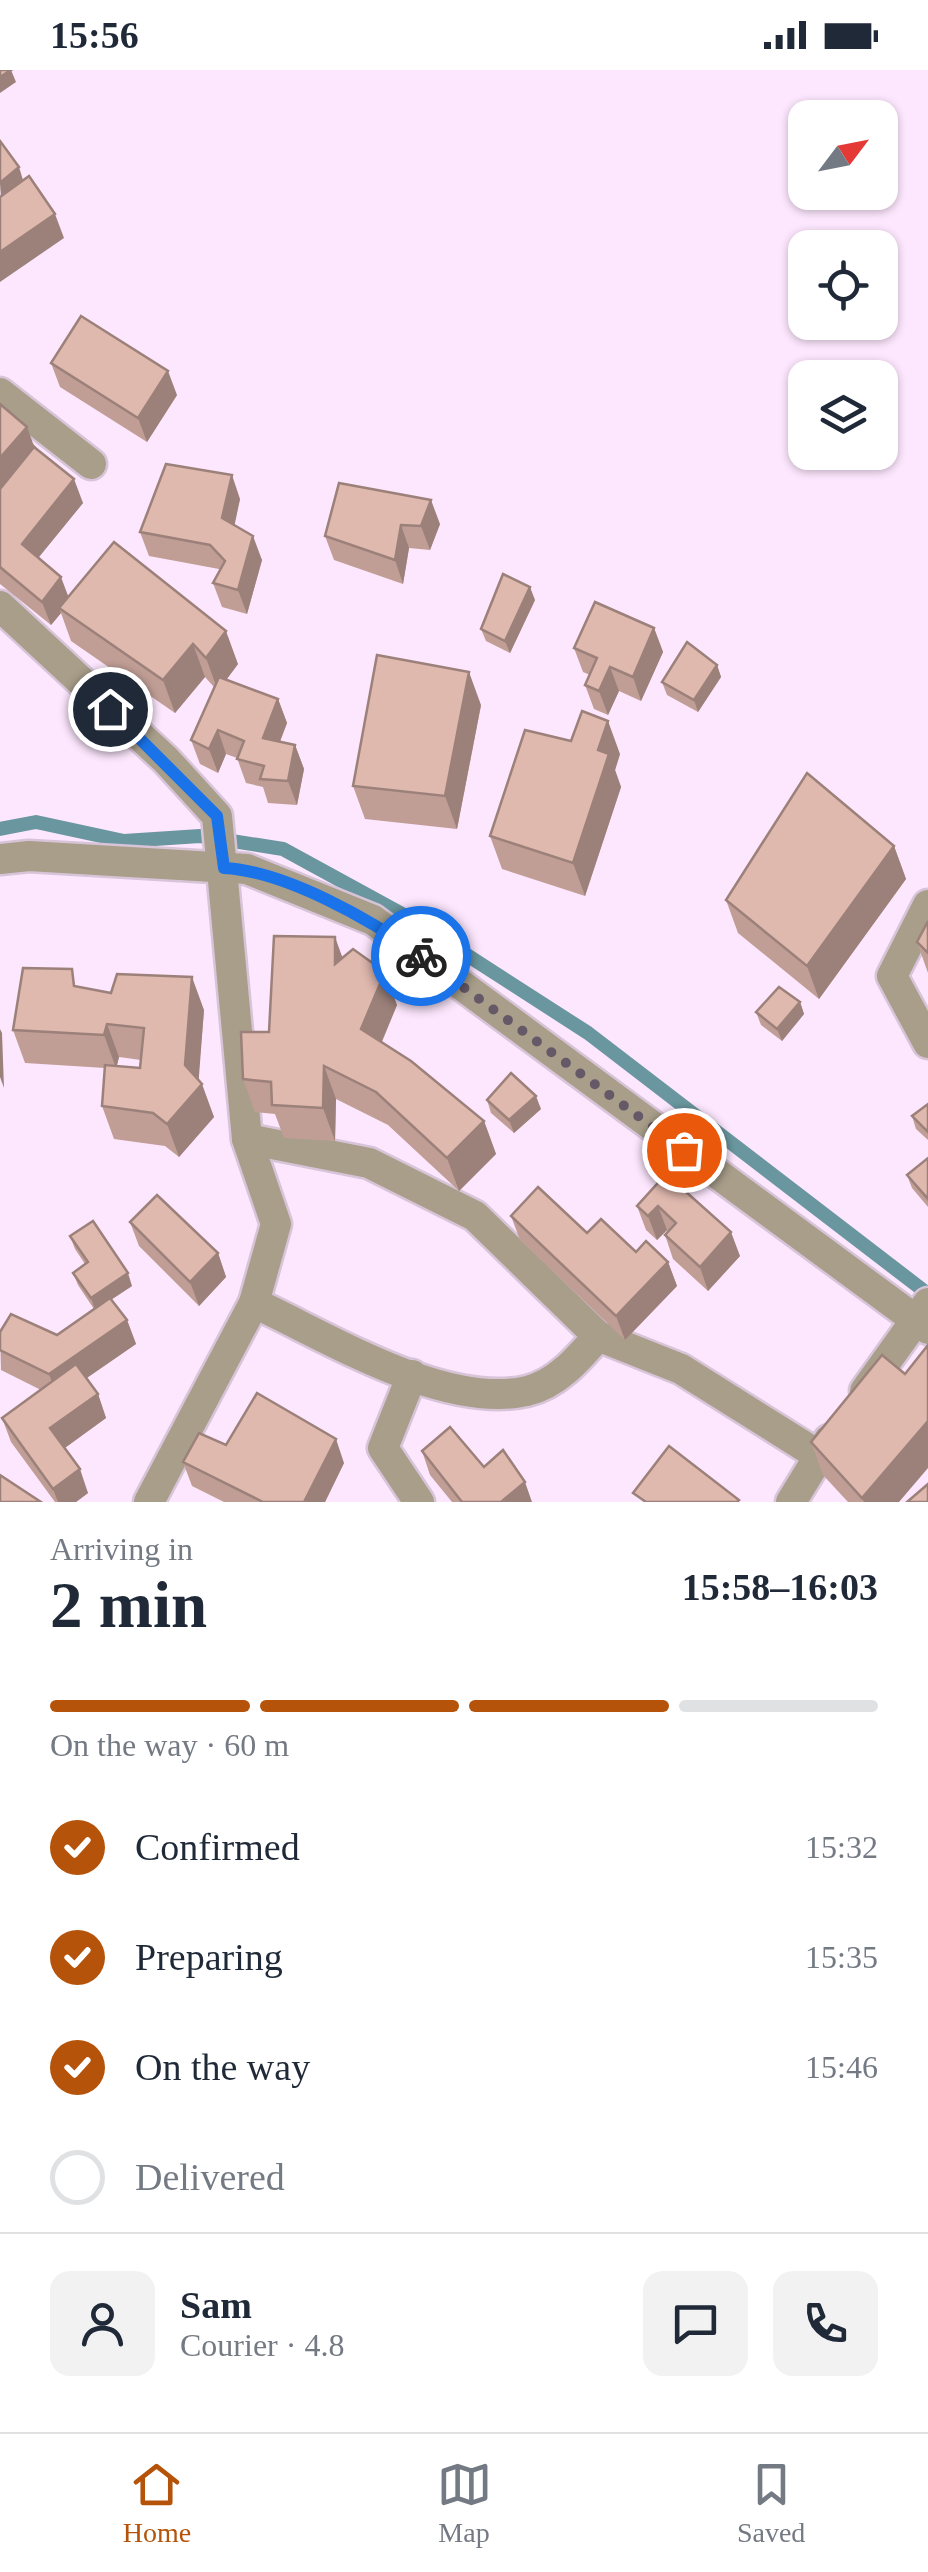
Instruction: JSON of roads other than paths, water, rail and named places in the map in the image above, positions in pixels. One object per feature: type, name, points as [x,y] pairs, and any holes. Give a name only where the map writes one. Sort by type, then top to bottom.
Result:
[{"type":"street","points":[[0,393],[90,464]]},
{"type":"street","points":[[0,606],[166,760],[217,816],[247,1139],[276,1224],[254,1303],[150,1502]]},
{"type":"street","points":[[0,859],[29,856],[247,869],[373,920],[924,1318],[818,1455],[792,1502]]},
{"type":"street","points":[[928,905],[892,976],[928,1043]]},
{"type":"street","points":[[247,1139],[369,1164],[475,1216],[598,1336],[681,1369],[818,1455]]},
{"type":"street","points":[[254,1303],[412,1375],[468,1392],[528,1391],[569,1369],[598,1336]]},
{"type":"street","points":[[412,1375],[383,1448],[419,1502]]},
{"type":"waterway","points":[[0,829],[36,822],[124,841],[200,836],[283,849],[411,919],[588,1033],[928,1294]]}]
